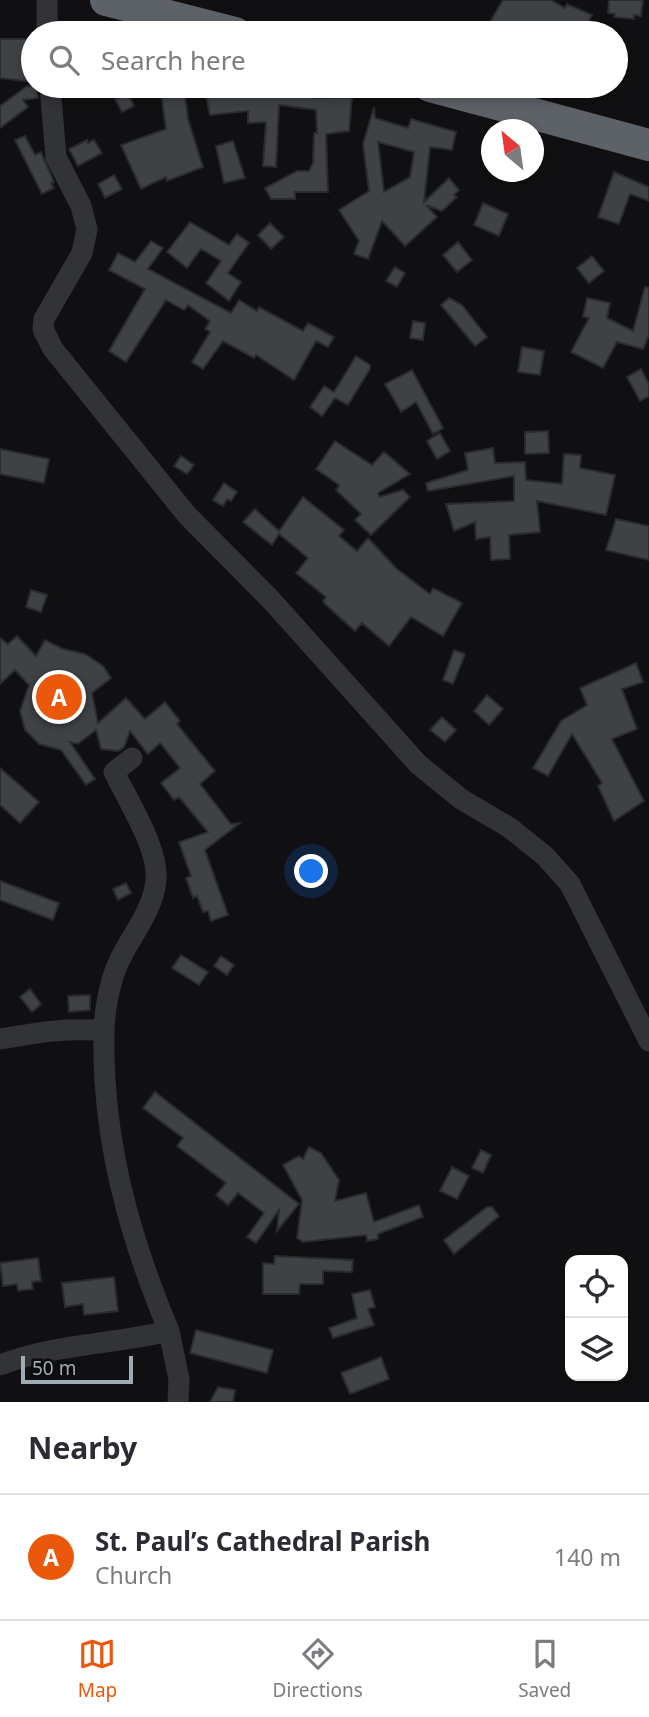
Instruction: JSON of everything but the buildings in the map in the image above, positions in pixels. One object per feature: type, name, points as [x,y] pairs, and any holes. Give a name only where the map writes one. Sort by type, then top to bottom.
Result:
[{"type":"highway","points":[[106,0],[188,21]]},
{"type":"highway","points":[[475,98],[649,145]]},
{"type":"street","points":[[47,0],[47,21]]},
{"type":"street","points":[[51,98],[56,157],[82,206],[87,229],[82,253],[44,319],[43,330],[53,349],[187,514],[272,600],[418,764],[461,799],[510,828],[545,856],[570,884],[649,1041]]},
{"type":"street","points":[[132,758],[114,772],[152,851],[156,879],[149,908],[117,965],[104,1031],[108,1111],[118,1180],[128,1224],[169,1331],[179,1380],[178,1402]]},
{"type":"street","points":[[0,1039],[82,1028],[104,1031]]},
{"type":"street","points":[[0,1365],[27,1355],[81,1343],[134,1340],[169,1331]]},
{"type":"place","name":"St. Paul’s Cathedral Parish","points":[[59,697]]}]
